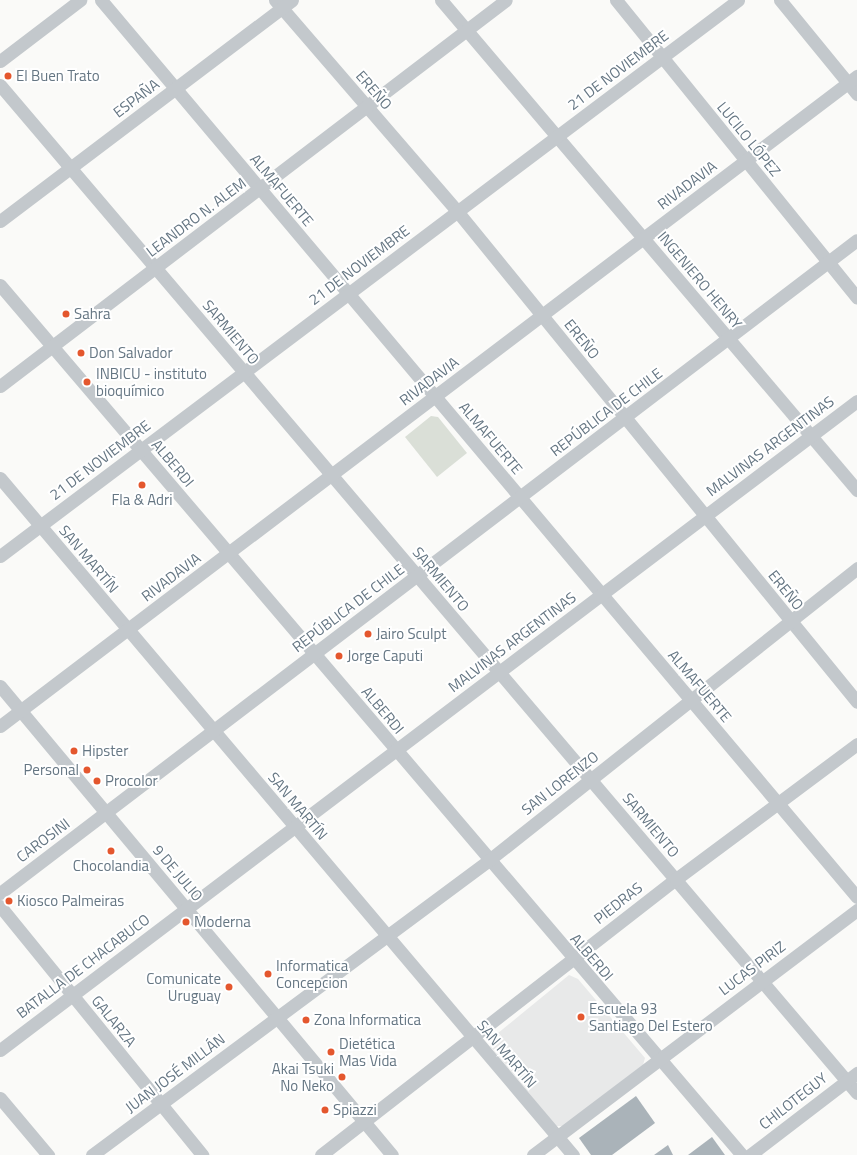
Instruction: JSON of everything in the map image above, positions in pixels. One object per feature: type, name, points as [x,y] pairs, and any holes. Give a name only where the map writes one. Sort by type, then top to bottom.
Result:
[{"type":"street","points":[[0,61],[80,0]]},
{"type":"street","name":"ALMAFUERTE","points":[[101,0],[857,897]]},
{"type":"street","name":"INGENIERO HENRY","points":[[441,0],[857,490]]},
{"type":"street","name":"LEANDRO N. ALEM","points":[[0,386],[506,0]]},
{"type":"street","name":"LUCILO LÓPEZ","points":[[616,0],[857,298]]},
{"type":"street","name":"21 DE NOVIEMBRE","points":[[0,556],[738,0]]},
{"type":"street","points":[[780,0],[853,80],[857,94]]},
{"type":"street","name":"ESPAÑA","points":[[0,221],[175,88],[283,2]]},
{"type":"street","name":"EREÑO","points":[[283,2],[366,106],[457,211],[857,702]]},
{"type":"street","name":"RIVADAVIA","points":[[0,726],[853,80]]},
{"type":"street","name":"SARMIENTO","points":[[0,86],[762,980],[852,1076],[857,1092]]},
{"type":"street","name":"REPÚBLICA DE CHILE","points":[[106,812],[729,339],[857,240]]},
{"type":"street","name":"ALBERDI","points":[[0,285],[742,1155]]},
{"type":"street","name":"MALVINAS ARGENTINAS","points":[[186,908],[857,401]]},
{"type":"street","name":"SAN MARTÍN","points":[[0,478],[573,1155]]},
{"type":"street","name":"SAN LORENZO","points":[[277,1017],[489,860],[857,568]]},
{"type":"street","name":"9 DE JULIO","points":[[0,686],[392,1155]]},
{"type":"street","name":"PIEDRAS","points":[[321,1155],[676,879],[780,805],[857,744]]},
{"type":"street","name":"CAROSINI","points":[[0,893],[106,812]]},
{"type":"street","name":"GALARZA","points":[[0,906],[202,1155]]},
{"type":"street","name":"BATALLA DE CHACABUCO","points":[[0,1050],[186,908]]},
{"type":"street","name":"LUCAS PIRIZ","points":[[533,1155],[762,980],[857,910]]},
{"type":"street","name":"JUAN JOSÉ MILLÁN","points":[[92,1155],[277,1017]]},
{"type":"street","name":"CHILOTEGUY","points":[[750,1155],[852,1076]]},
{"type":"street","points":[[0,1098],[48,1155]]},
{"type":"shaded area","points":[[431,416],[438,417],[467,453],[437,477],[405,437]]},
{"type":"shaded area","points":[[569,975],[578,979],[645,1058],[643,1065],[563,1126],[556,1126],[490,1046],[492,1038]]},
{"type":"building","points":[[636,1096],[655,1123],[612,1155],[591,1155],[579,1138]]},
{"type":"building","points":[[712,1137],[725,1155],[688,1155]]},
{"type":"building","points":[[668,1145],[673,1155],[654,1155]]},
{"type":"place","name":"El Buen Trato","points":[[8,76]]},
{"type":"place","name":"Sahra","points":[[66,314]]},
{"type":"place","name":"Don Salvador","points":[[81,353]]},
{"type":"place","name":"INBICU - instituto bioquímico","points":[[87,382]]},
{"type":"place","name":"Fla & Adri","points":[[142,485]]},
{"type":"place","name":"Jairo Sculpt","points":[[368,634]]},
{"type":"place","name":"Jorge Caputi","points":[[339,656]]},
{"type":"place","name":"Hipster","points":[[74,751]]},
{"type":"place","name":"Personal","points":[[87,770]]},
{"type":"place","name":"Procolor","points":[[97,781]]},
{"type":"place","name":"Chocolandia","points":[[111,851]]},
{"type":"place","name":"Kiosco Palmeiras","points":[[9,901]]},
{"type":"place","name":"Moderna","points":[[186,922]]},
{"type":"place","name":"Informatica Concepcion","points":[[268,974]]},
{"type":"place","name":"Comunicate Uruguay","points":[[229,987]]},
{"type":"place","name":"Escuela 93 Santiago Del Estero","points":[[581,1017]]},
{"type":"place","name":"Zona Informatica","points":[[306,1020]]},
{"type":"place","name":"Dietética Mas Vida","points":[[331,1052]]},
{"type":"place","name":"Akai Tsuki No Neko","points":[[342,1077]]},
{"type":"place","name":"Spiazzi","points":[[325,1110]]}]
